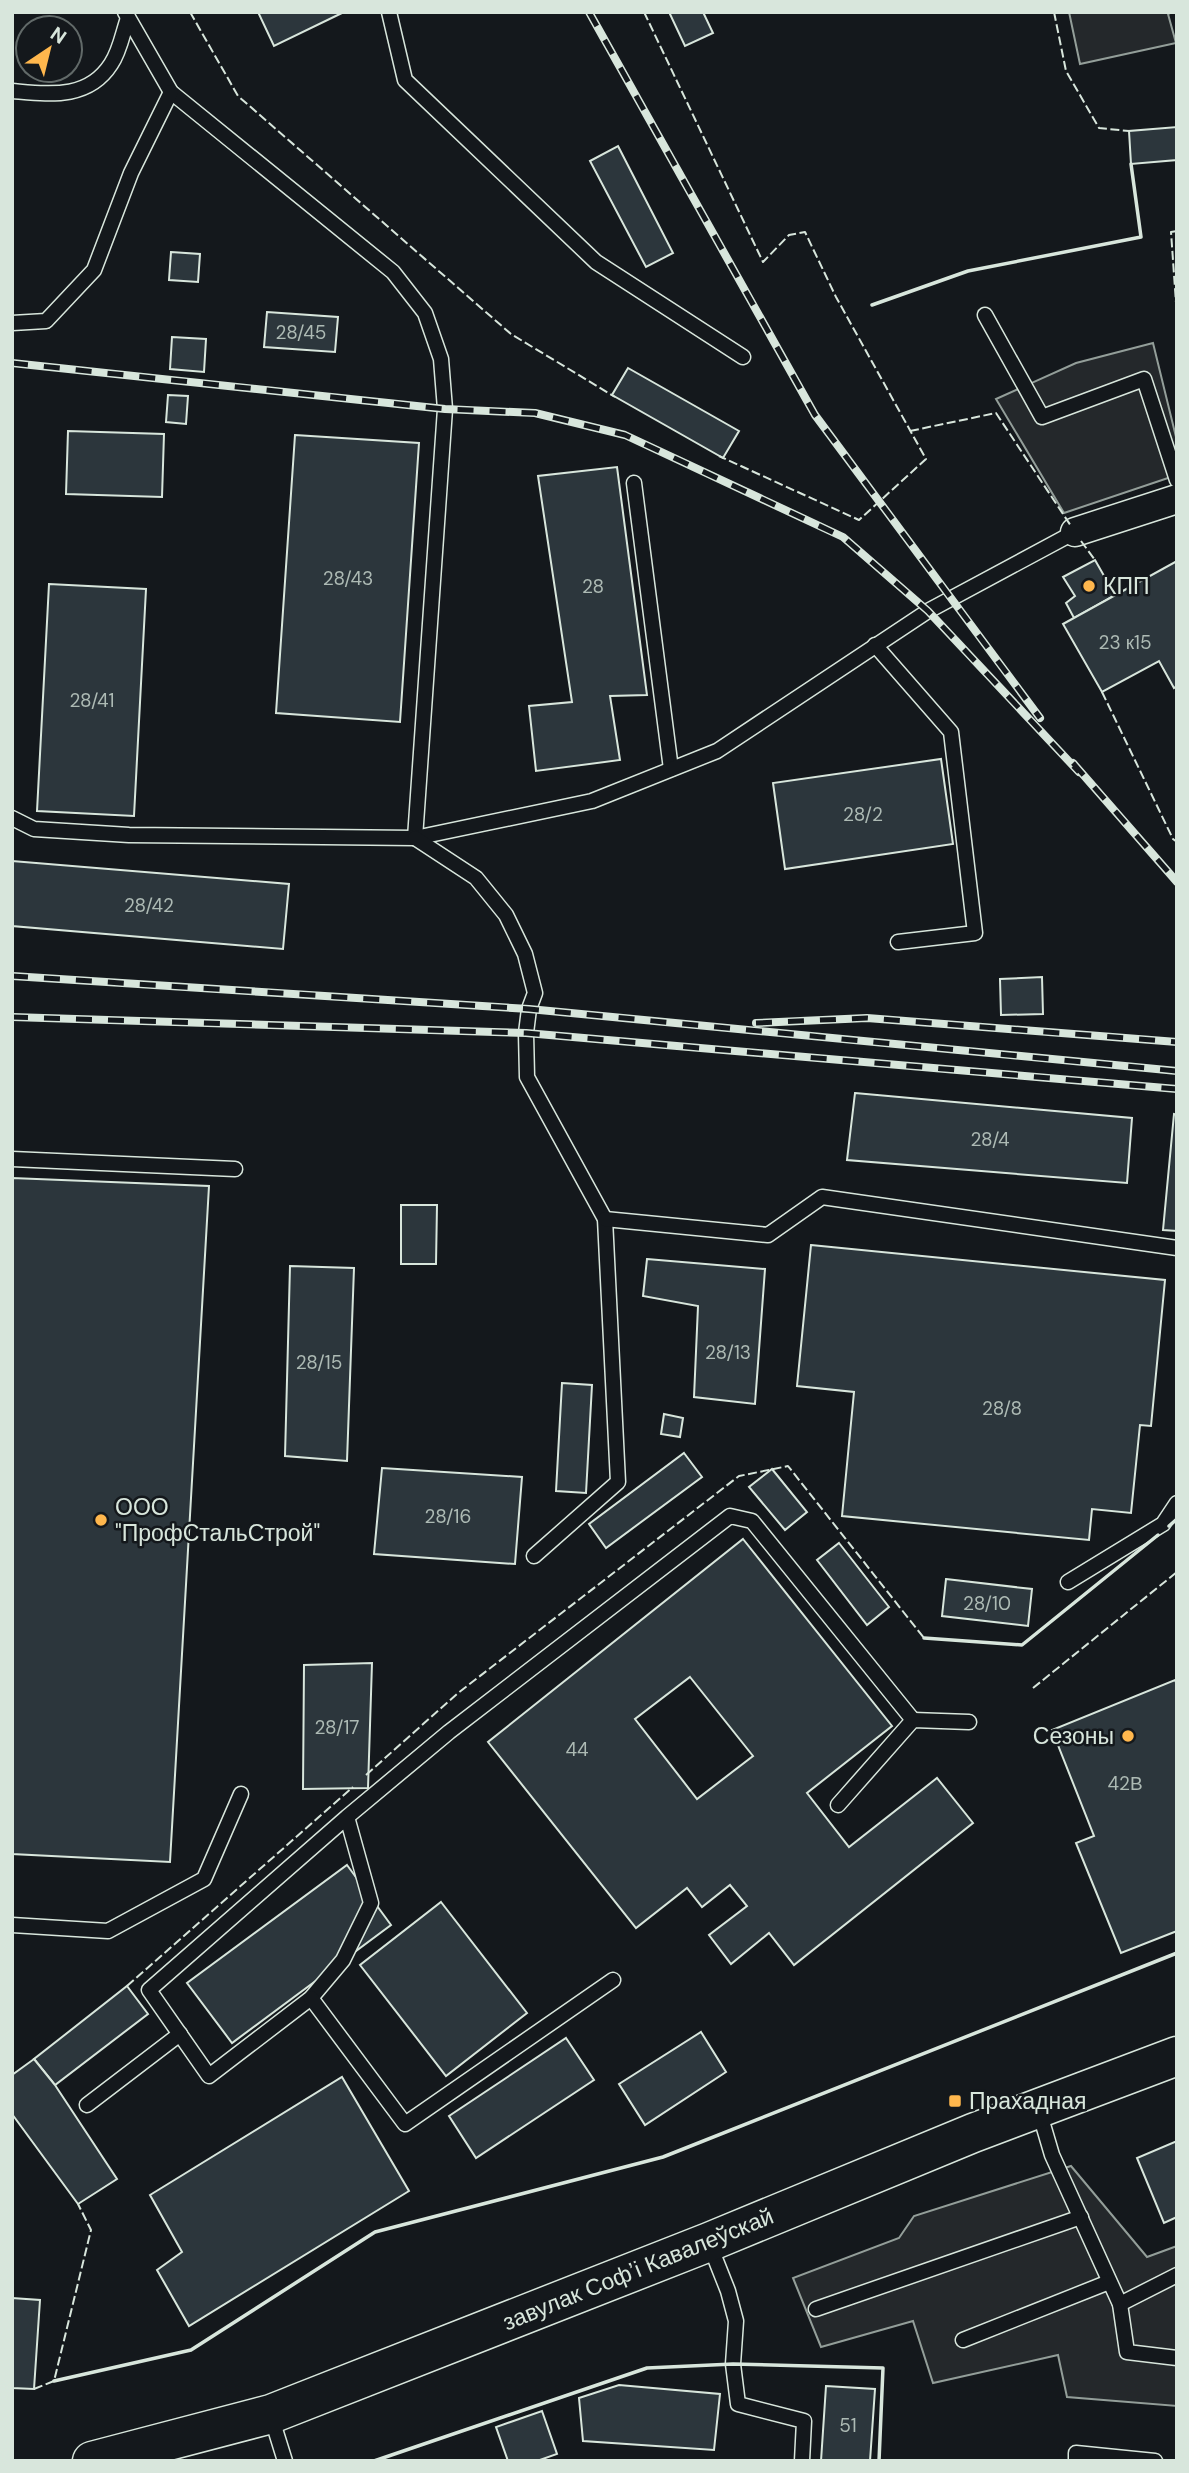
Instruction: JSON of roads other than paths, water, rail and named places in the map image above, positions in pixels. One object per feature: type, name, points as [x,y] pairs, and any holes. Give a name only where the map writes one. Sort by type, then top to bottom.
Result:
[{"type":"street","points":[[1075,532],[1177,499]]},
{"type":"street","name":"завулак Софʼі Кавалеўскай","points":[[92,2461],[271,2414],[709,2242],[973,2133],[1177,2056]]},
{"type":"lane","points":[[389,12],[405,80],[596,262],[743,357]]},
{"type":"lane","points":[[12,91],[59,95],[89,86],[111,64],[127,15]]},
{"type":"lane","points":[[127,15],[171,92],[393,272],[425,313],[441,359],[445,410],[415,838]]},
{"type":"lane","points":[[12,323],[47,321],[94,270],[131,173],[171,92]]},
{"type":"lane","points":[[985,315],[1042,417],[1144,379],[1177,480]]},
{"type":"lane","points":[[635,483],[671,769]]},
{"type":"lane","points":[[12,818],[34,829],[129,835],[415,838],[592,801],[717,751],[928,611],[1075,532]]},
{"type":"lane","points":[[876,645],[951,732],[975,933],[898,942]]},
{"type":"lane","points":[[415,838],[476,878],[506,915],[525,954],[536,993],[529,1009],[526,1033],[527,1077],[605,1219],[618,1482],[534,1556]]},
{"type":"lane","points":[[12,1159],[235,1169]]},
{"type":"lane","points":[[605,1219],[768,1235],[822,1197],[1177,1248]]},
{"type":"lane","points":[[1068,1582],[1163,1524],[1177,1503]]},
{"type":"lane","points":[[347,1817],[371,1903],[343,1960],[311,1998],[209,2076],[149,1990],[347,1817],[449,1732],[730,1516],[752,1521],[913,1720],[969,1722]]},
{"type":"lane","points":[[838,1805],[913,1720]]},
{"type":"lane","points":[[12,1925],[108,1931],[204,1879],[241,1794]]},
{"type":"lane","points":[[311,1998],[405,2124],[613,1980]]},
{"type":"lane","points":[[87,2105],[180,2034]]},
{"type":"lane","points":[[1038,2109],[1052,2155],[1120,2304],[1127,2352],[1177,2358]]},
{"type":"lane","points":[[816,2309],[1081,2217]]},
{"type":"lane","points":[[709,2242],[728,2291],[736,2321],[733,2364],[738,2404],[804,2421],[802,2461]]},
{"type":"lane","points":[[1120,2304],[1177,2275]]},
{"type":"lane","points":[[963,2340],[1109,2282]]},
{"type":"lane","points":[[1161,2283],[1177,2285]]},
{"type":"lane","points":[[271,2414],[285,2461]]},
{"type":"lane","points":[[1076,2461],[1076,2454],[1155,2461]]},
{"type":"railway","points":[[589,12],[815,415],[1040,718]]},
{"type":"railway","points":[[12,363],[445,409],[535,413],[625,435],[843,537],[928,611],[1079,772]]},
{"type":"railway","points":[[1073,763],[1177,882]]},
{"type":"railway","points":[[12,976],[529,1009],[1177,1071]]},
{"type":"railway","points":[[12,1017],[526,1033],[1177,1089]]},
{"type":"railway","points":[[756,1023],[867,1018],[1177,1042]]},
{"type":"place","name":"КПП","points":[[1089,586]]},
{"type":"place","name":"ООО \"ПрофСтальСтрой\"","points":[[101,1520]]},
{"type":"place","name":"Сезоны","points":[[1128,1736]]},
{"type":"place","name":"Прахадная","points":[[955,2101]]}]
